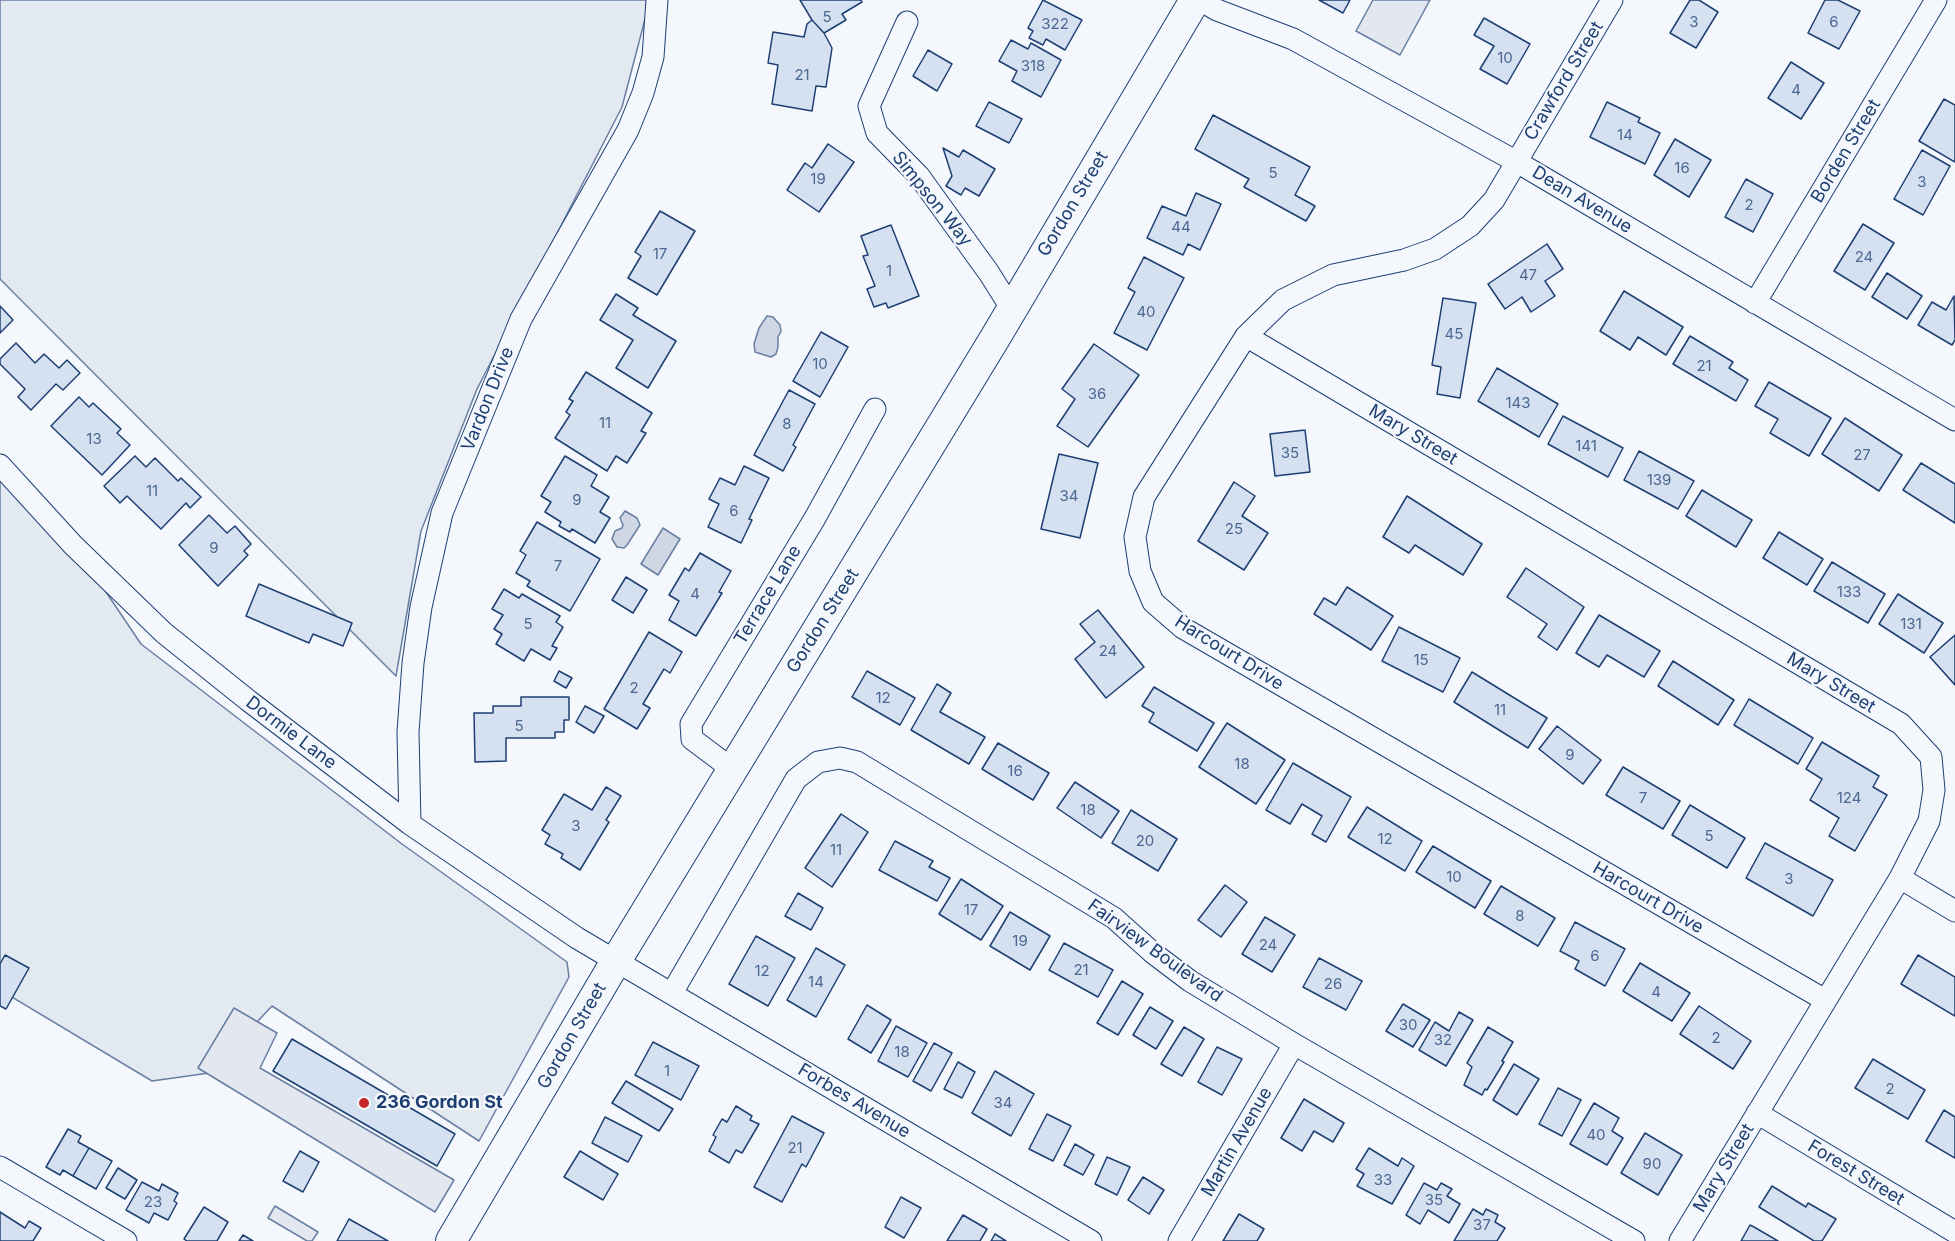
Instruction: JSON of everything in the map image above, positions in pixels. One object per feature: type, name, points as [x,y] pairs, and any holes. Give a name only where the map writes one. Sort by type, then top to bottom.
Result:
[{"type":"main road","name":"Gordon Street","points":[[452,1241],[616,961],[880,529],[1195,0]]},
{"type":"street","name":"Vardon Drive","points":[[410,824],[408,732],[413,663],[421,607],[442,513],[521,319],[628,130],[643,93],[653,57],[657,0]]},
{"type":"street","name":"Dean Avenue","points":[[1200,0],[1217,10],[1293,39],[1516,162],[1955,420]]},
{"type":"street","name":"Crawford Street","points":[[1516,162],[1612,0]]},
{"type":"street","name":"Borden Street","points":[[1755,303],[1936,0]]},
{"type":"street","name":"Simpson Way","points":[[906,22],[869,106],[877,133],[919,176],[989,273],[1011,308]]},
{"type":"street","name":"Harcourt Drive","points":[[1516,162],[1494,200],[1470,226],[1435,249],[1404,260],[1333,275],[1283,300],[1246,336],[1144,497],[1135,537],[1140,571],[1153,602],[1183,628],[1825,1000]]},
{"type":"street","name":"Mary Street","points":[[1246,336],[1900,724],[1931,757],[1934,790],[1929,821],[1900,878],[1680,1241]]},
{"type":"street","name":"Terrace Lane","points":[[732,769],[692,739],[691,724],[815,518],[875,409]]},
{"type":"street","name":"Dormie Lane","points":[[0,465],[73,545],[164,633],[410,824],[577,938],[616,961]]},
{"type":"street","name":"Fairview Boulevard","points":[[672,993],[796,779],[818,762],[840,758],[856,762],[1114,918],[1153,953],[1190,981],[1294,1044],[1634,1241]]},
{"type":"street","points":[[1900,878],[1955,911]]},
{"type":"street","name":"Forbes Avenue","points":[[616,961],[1091,1241]]},
{"type":"street","name":"Martin Avenue","points":[[1179,1241],[1294,1044]]},
{"type":"street","name":"Forest Street","points":[[1757,1113],[1955,1232]]},
{"type":"street","points":[[0,1167],[126,1241]]},
{"type":"shaded area","points":[[0,0],[650,0],[622,107],[477,389],[421,531],[396,676],[0,279]]},
{"type":"shaded area","points":[[1373,0],[1430,0],[1400,55],[1356,31]]},
{"type":"shaded area","points":[[767,316],[773,317],[780,325],[781,331],[776,354],[771,357],[755,352],[754,344],[759,328]]},
{"type":"shaded area","points":[[0,464],[73,543],[141,644],[402,844],[567,962],[569,977],[479,1141],[272,1006],[209,1073],[152,1081],[0,990]]},
{"type":"shaded area","points":[[625,511],[637,518],[640,525],[624,548],[617,547],[612,539],[615,531],[622,528],[620,518]]},
{"type":"shaded area","points":[[663,528],[680,539],[658,575],[641,564]]},
{"type":"shaded area","points":[[234,1008],[277,1033],[260,1068],[454,1180],[435,1212],[198,1068]]},
{"type":"shaded area","points":[[275,1206],[318,1232],[312,1241],[307,1241],[268,1218]]},
{"type":"building","points":[[800,0],[861,0],[862,2],[842,14],[846,20],[824,33],[812,20]]},
{"type":"building","points":[[1043,0],[1082,20],[1065,50],[1046,39],[1043,45],[1029,38],[1033,31],[1028,28]]},
{"type":"building","points":[[1319,0],[1350,0],[1343,13]]},
{"type":"building","points":[[1690,0],[1699,0],[1718,12],[1696,48],[1670,33]]},
{"type":"building","points":[[1825,0],[1838,0],[1860,11],[1839,49],[1808,33]]},
{"type":"building","points":[[1484,18],[1530,44],[1507,84],[1480,69],[1494,46],[1474,35]]},
{"type":"building","points":[[812,20],[824,33],[832,48],[826,87],[816,86],[812,111],[772,104],[778,65],[768,63],[773,32],[804,37],[807,24]]},
{"type":"building","points":[[1011,40],[1028,49],[1031,43],[1061,60],[1041,97],[1012,81],[1017,71],[999,61]]},
{"type":"building","points":[[928,50],[952,64],[937,91],[913,76]]},
{"type":"building","points":[[1791,62],[1824,83],[1801,119],[1768,98]]},
{"type":"building","points":[[1944,99],[1955,105],[1955,162],[1919,141]]},
{"type":"building","points":[[989,102],[1022,119],[1009,143],[976,126]]},
{"type":"building","points":[[1607,102],[1640,118],[1638,122],[1660,133],[1645,164],[1590,137]]},
{"type":"building","points":[[1213,115],[1310,167],[1295,195],[1315,206],[1306,221],[1244,187],[1249,179],[1195,149]]},
{"type":"building","points":[[1675,139],[1711,160],[1689,197],[1654,175]]},
{"type":"building","points":[[828,144],[854,162],[819,212],[787,190],[805,163],[812,168]]},
{"type":"building","points":[[943,148],[959,157],[963,150],[995,169],[979,196],[965,188],[961,195],[946,186],[952,176]]},
{"type":"building","points":[[1922,150],[1950,166],[1923,215],[1894,199]]},
{"type":"building","points":[[1746,179],[1773,194],[1753,232],[1725,217]]},
{"type":"building","points":[[1196,193],[1221,204],[1200,250],[1188,244],[1183,255],[1147,238],[1162,206],[1186,216]]},
{"type":"building","points":[[660,211],[695,231],[657,295],[628,278],[641,256],[635,252]]},
{"type":"building","points":[[1863,224],[1894,243],[1865,290],[1834,271]]},
{"type":"building","points":[[891,225],[919,296],[888,308],[886,303],[874,307],[867,289],[875,286],[863,256],[868,255],[861,236]]},
{"type":"building","points":[[1547,244],[1563,269],[1545,281],[1555,296],[1531,312],[1522,297],[1505,309],[1488,284]]},
{"type":"building","points":[[1144,257],[1184,278],[1147,350],[1114,333],[1135,292],[1128,288]]},
{"type":"building","points":[[1887,273],[1922,296],[1907,319],[1872,297]]},
{"type":"building","points":[[1624,291],[1683,327],[1666,355],[1638,337],[1630,350],[1600,331]]},
{"type":"building","points":[[616,294],[638,308],[633,315],[676,341],[648,388],[616,368],[633,340],[600,320]]},
{"type":"building","points":[[1954,296],[1955,340],[1952,345],[1918,325],[1932,302],[1946,310]]},
{"type":"building","points":[[1443,298],[1476,303],[1460,398],[1437,394],[1441,367],[1432,365]]},
{"type":"building","points":[[0,306],[13,320],[0,333]]},
{"type":"building","points":[[821,332],[848,347],[820,397],[793,381]]},
{"type":"building","points":[[1690,336],[1733,362],[1729,368],[1748,380],[1736,401],[1673,364]]},
{"type":"building","points":[[16,343],[35,363],[44,354],[59,368],[67,360],[80,373],[63,390],[56,384],[31,410],[18,397],[25,389],[0,364],[0,359]]},
{"type":"building","points":[[1094,344],[1139,375],[1088,447],[1057,426],[1075,399],[1062,389]]},
{"type":"building","points":[[1497,368],[1558,404],[1539,437],[1478,401]]},
{"type":"building","points":[[586,372],[652,413],[641,431],[646,433],[627,463],[616,456],[607,471],[555,438],[570,415],[566,412],[573,401],[569,399]]},
{"type":"building","points":[[1769,382],[1831,418],[1809,456],[1770,433],[1778,419],[1755,406]]},
{"type":"building","points":[[789,390],[815,404],[793,445],[796,447],[783,471],[754,455]]},
{"type":"building","points":[[79,397],[89,407],[93,403],[121,429],[117,433],[130,445],[102,475],[51,426]]},
{"type":"building","points":[[1563,416],[1623,448],[1608,477],[1548,444]]},
{"type":"building","points":[[1845,418],[1902,455],[1879,491],[1822,454]]},
{"type":"building","points":[[1305,430],[1310,472],[1275,476],[1270,434]]},
{"type":"building","points":[[1639,451],[1694,481],[1678,509],[1624,480]]},
{"type":"building","points":[[1059,454],[1098,463],[1080,538],[1041,529]]},
{"type":"building","points":[[135,456],[146,467],[155,458],[178,481],[181,478],[201,497],[190,508],[186,503],[161,529],[127,496],[120,503],[104,486]]},
{"type":"building","points":[[565,456],[597,475],[591,486],[609,497],[600,512],[610,518],[595,543],[572,529],[570,532],[559,526],[561,522],[545,512],[551,502],[541,496]]},
{"type":"building","points":[[1921,463],[1955,484],[1955,523],[1903,490]]},
{"type":"building","points":[[744,466],[769,478],[749,519],[752,520],[741,543],[708,527],[719,504],[709,499],[720,478],[735,485]]},
{"type":"building","points":[[1234,482],[1255,496],[1242,516],[1268,533],[1244,570],[1198,541]]},
{"type":"building","points":[[1702,490],[1752,520],[1736,547],[1686,516]]},
{"type":"building","points":[[1407,496],[1482,544],[1463,575],[1415,545],[1409,553],[1383,537]]},
{"type":"building","points":[[209,515],[227,533],[235,526],[251,544],[244,551],[248,555],[218,586],[179,545]]},
{"type":"building","points":[[537,522],[600,559],[570,611],[527,586],[530,581],[516,573],[526,555],[520,551]]},
{"type":"building","points":[[1779,532],[1823,559],[1807,585],[1763,558]]},
{"type":"building","points":[[700,553],[731,571],[719,592],[722,593],[696,636],[669,620],[679,601],[669,595],[685,568],[689,571]]},
{"type":"building","points":[[1832,562],[1885,594],[1868,623],[1814,591]]},
{"type":"building","points":[[1526,568],[1584,607],[1557,650],[1538,637],[1547,624],[1507,597]]},
{"type":"building","points":[[626,577],[647,590],[633,613],[612,600]]},
{"type":"building","points":[[259,584],[352,623],[343,646],[313,634],[309,643],[246,616]]},
{"type":"building","points":[[1347,587],[1393,616],[1371,650],[1314,614],[1324,598],[1336,605]]},
{"type":"building","points":[[504,589],[519,598],[522,594],[560,616],[556,622],[563,627],[552,646],[557,648],[550,660],[531,649],[524,661],[496,644],[502,634],[494,629],[503,615],[492,609]]},
{"type":"building","points":[[1898,594],[1943,623],[1924,653],[1879,624]]},
{"type":"building","points":[[1098,610],[1144,667],[1106,698],[1075,659],[1095,642],[1080,624]]},
{"type":"building","points":[[1599,615],[1660,651],[1644,677],[1607,655],[1599,667],[1576,653]]},
{"type":"building","points":[[1399,627],[1460,658],[1443,692],[1382,661]]},
{"type":"building","points":[[649,632],[682,652],[670,673],[664,669],[643,704],[650,708],[637,729],[604,709]]},
{"type":"building","points":[[1955,635],[1955,685],[1930,657]]},
{"type":"building","points":[[1673,661],[1734,700],[1718,725],[1658,686]]},
{"type":"building","points":[[559,671],[572,678],[566,688],[554,681]]},
{"type":"building","points":[[867,671],[915,698],[900,725],[852,697]]},
{"type":"building","points":[[1472,672],[1547,718],[1528,748],[1454,702]]},
{"type":"building","points":[[937,684],[951,693],[940,712],[985,737],[969,764],[911,730]]},
{"type":"building","points":[[1154,687],[1214,723],[1197,751],[1149,722],[1154,713],[1142,706]]},
{"type":"building","points":[[521,697],[569,697],[569,720],[564,720],[564,732],[555,732],[555,738],[506,738],[506,761],[475,762],[474,713],[493,713],[493,706],[521,706]]},
{"type":"building","points":[[1749,699],[1813,738],[1798,764],[1734,725]]},
{"type":"building","points":[[585,706],[604,716],[594,733],[576,722]]},
{"type":"building","points":[[1227,723],[1285,760],[1256,804],[1199,767]]},
{"type":"building","points":[[1557,726],[1601,760],[1583,784],[1539,749]]},
{"type":"building","points":[[1822,742],[1879,776],[1873,787],[1887,795],[1855,851],[1829,836],[1839,818],[1810,800],[1822,779],[1806,769]]},
{"type":"building","points":[[998,743],[1049,773],[1033,800],[982,769]]},
{"type":"building","points":[[1293,763],[1351,797],[1326,842],[1312,834],[1322,816],[1302,804],[1290,824],[1266,810]]},
{"type":"building","points":[[1623,767],[1680,801],[1663,829],[1606,795]]},
{"type":"building","points":[[1075,782],[1119,811],[1101,838],[1057,808]]},
{"type":"building","points":[[606,787],[621,796],[606,820],[609,822],[580,870],[561,858],[563,854],[545,844],[550,835],[542,830],[564,794],[592,810]]},
{"type":"building","points":[[1690,805],[1745,838],[1727,868],[1672,835]]},
{"type":"building","points":[[1367,807],[1422,841],[1405,871],[1348,837]]},
{"type":"building","points":[[1131,810],[1177,839],[1158,871],[1112,843]]},
{"type":"building","points":[[841,814],[868,832],[832,887],[805,868]]},
{"type":"building","points":[[895,841],[933,861],[929,867],[950,878],[937,901],[879,870]]},
{"type":"building","points":[[1765,843],[1833,880],[1813,916],[1746,878]]},
{"type":"building","points":[[1433,846],[1491,881],[1475,908],[1416,872]]},
{"type":"building","points":[[961,879],[1003,906],[981,940],[939,914]]},
{"type":"building","points":[[1225,885],[1247,902],[1221,937],[1198,920]]},
{"type":"building","points":[[1501,886],[1555,918],[1538,946],[1484,914]]},
{"type":"building","points":[[798,893],[823,908],[811,930],[785,916]]},
{"type":"building","points":[[1010,912],[1050,936],[1030,970],[990,946]]},
{"type":"building","points":[[1265,917],[1295,935],[1272,972],[1242,954]]},
{"type":"building","points":[[1575,922],[1625,949],[1605,986],[1575,969],[1579,961],[1560,951]]},
{"type":"building","points":[[756,936],[795,958],[768,1006],[729,984]]},
{"type":"building","points":[[1064,943],[1113,970],[1098,997],[1049,970]]},
{"type":"building","points":[[816,948],[845,965],[816,1017],[787,1000]]},
{"type":"building","points":[[5,955],[29,968],[6,1009],[0,1006],[0,964]]},
{"type":"building","points":[[1918,955],[1955,977],[1955,1016],[1901,984]]},
{"type":"building","points":[[1319,958],[1362,981],[1346,1010],[1303,987]]},
{"type":"building","points":[[1640,963],[1690,993],[1672,1021],[1623,991]]},
{"type":"building","points":[[1122,981],[1143,994],[1118,1035],[1097,1023]]},
{"type":"building","points":[[1403,1004],[1430,1020],[1413,1047],[1386,1031]]},
{"type":"building","points":[[867,1005],[891,1020],[871,1053],[848,1039]]},
{"type":"building","points":[[1699,1006],[1751,1041],[1733,1069],[1680,1034]]},
{"type":"building","points":[[1150,1007],[1173,1021],[1156,1049],[1133,1035]]},
{"type":"building","points":[[1459,1012],[1473,1020],[1446,1066],[1419,1050],[1435,1022],[1449,1031]]},
{"type":"building","points":[[896,1026],[927,1043],[908,1077],[878,1061]]},
{"type":"building","points":[[1184,1027],[1204,1039],[1182,1076],[1161,1064]]},
{"type":"building","points":[[1488,1027],[1513,1042],[1502,1061],[1504,1062],[1482,1095],[1464,1085],[1472,1067],[1467,1063]]},
{"type":"building","name":"236 Gordon St","points":[[292,1039],[455,1134],[437,1166],[273,1071]]},
{"type":"building","points":[[653,1042],[699,1066],[681,1100],[635,1075]]},
{"type":"building","points":[[934,1043],[952,1053],[931,1091],[913,1081]]},
{"type":"building","points":[[1217,1047],[1242,1059],[1222,1095],[1198,1082]]},
{"type":"building","points":[[1873,1059],[1925,1090],[1908,1119],[1855,1088]]},
{"type":"building","points":[[958,1062],[975,1072],[962,1098],[944,1089]]},
{"type":"building","points":[[1514,1064],[1539,1079],[1517,1115],[1493,1100]]},
{"type":"building","points":[[995,1071],[1034,1094],[1011,1136],[972,1113]]},
{"type":"building","points":[[626,1081],[673,1109],[659,1131],[612,1103]]},
{"type":"building","points":[[1558,1088],[1581,1100],[1562,1136],[1539,1124]]},
{"type":"building","points":[[1304,1099],[1344,1123],[1333,1142],[1314,1131],[1302,1151],[1281,1138]]},
{"type":"building","points":[[1594,1103],[1619,1118],[1612,1131],[1623,1138],[1607,1165],[1570,1144]]},
{"type":"building","points":[[736,1106],[752,1116],[750,1120],[759,1124],[742,1153],[736,1150],[729,1163],[709,1151],[716,1137],[713,1135],[722,1119],[727,1122]]},
{"type":"building","points":[[1944,1110],[1955,1117],[1955,1158],[1926,1141]]},
{"type":"building","points":[[1047,1114],[1071,1126],[1053,1161],[1029,1149]]},
{"type":"building","points":[[792,1116],[824,1133],[806,1167],[802,1164],[782,1202],[754,1187]]},
{"type":"building","points":[[605,1117],[642,1136],[628,1162],[592,1143]]},
{"type":"building","points":[[68,1129],[81,1136],[78,1142],[89,1148],[73,1176],[63,1170],[60,1175],[46,1167]]},
{"type":"building","points":[[1645,1133],[1682,1155],[1658,1195],[1621,1173]]},
{"type":"building","points":[[1075,1144],[1094,1155],[1083,1175],[1064,1165]]},
{"type":"building","points":[[89,1148],[112,1161],[96,1189],[73,1176]]},
{"type":"building","points":[[1369,1148],[1398,1166],[1402,1158],[1414,1166],[1392,1204],[1357,1186],[1364,1174],[1356,1169]]},
{"type":"building","points":[[300,1151],[319,1162],[303,1192],[283,1181]]},
{"type":"building","points":[[580,1151],[618,1174],[603,1200],[564,1177]]},
{"type":"building","points":[[1107,1157],[1130,1167],[1117,1195],[1095,1184]]},
{"type":"building","points":[[118,1168],[137,1180],[125,1199],[106,1188]]},
{"type":"building","points":[[1143,1177],[1164,1190],[1149,1214],[1128,1200]]},
{"type":"building","points":[[142,1182],[159,1191],[162,1184],[178,1193],[174,1201],[177,1203],[168,1220],[154,1213],[149,1223],[126,1210]]},
{"type":"building","points":[[1424,1183],[1437,1190],[1441,1183],[1452,1189],[1447,1196],[1460,1204],[1449,1223],[1428,1210],[1420,1224],[1406,1215]]},
{"type":"building","points":[[1772,1186],[1806,1207],[1808,1203],[1836,1219],[1822,1241],[1814,1241],[1759,1207]]},
{"type":"building","points":[[901,1197],[921,1208],[904,1238],[885,1227]]},
{"type":"building","points":[[204,1207],[228,1222],[217,1241],[187,1241],[184,1239]]},
{"type":"building","points":[[1473,1209],[1483,1215],[1486,1209],[1498,1215],[1495,1222],[1505,1228],[1497,1241],[1454,1241]]},
{"type":"building","points":[[0,1212],[25,1228],[29,1221],[41,1228],[33,1241],[0,1241]]},
{"type":"building","points":[[1239,1214],[1264,1229],[1257,1241],[1223,1241]]},
{"type":"building","points":[[963,1215],[987,1229],[980,1241],[947,1241]]},
{"type":"building","points":[[349,1219],[388,1241],[337,1241]]},
{"type":"building","points":[[1750,1225],[1754,1227],[1778,1241],[1741,1241]]},
{"type":"building","points":[[995,1234],[1006,1241],[991,1241]]},
{"type":"building","points":[[243,1235],[253,1241],[239,1241]]},
{"type":"place","name":"236 Gordon St","points":[[364,1103]]}]
